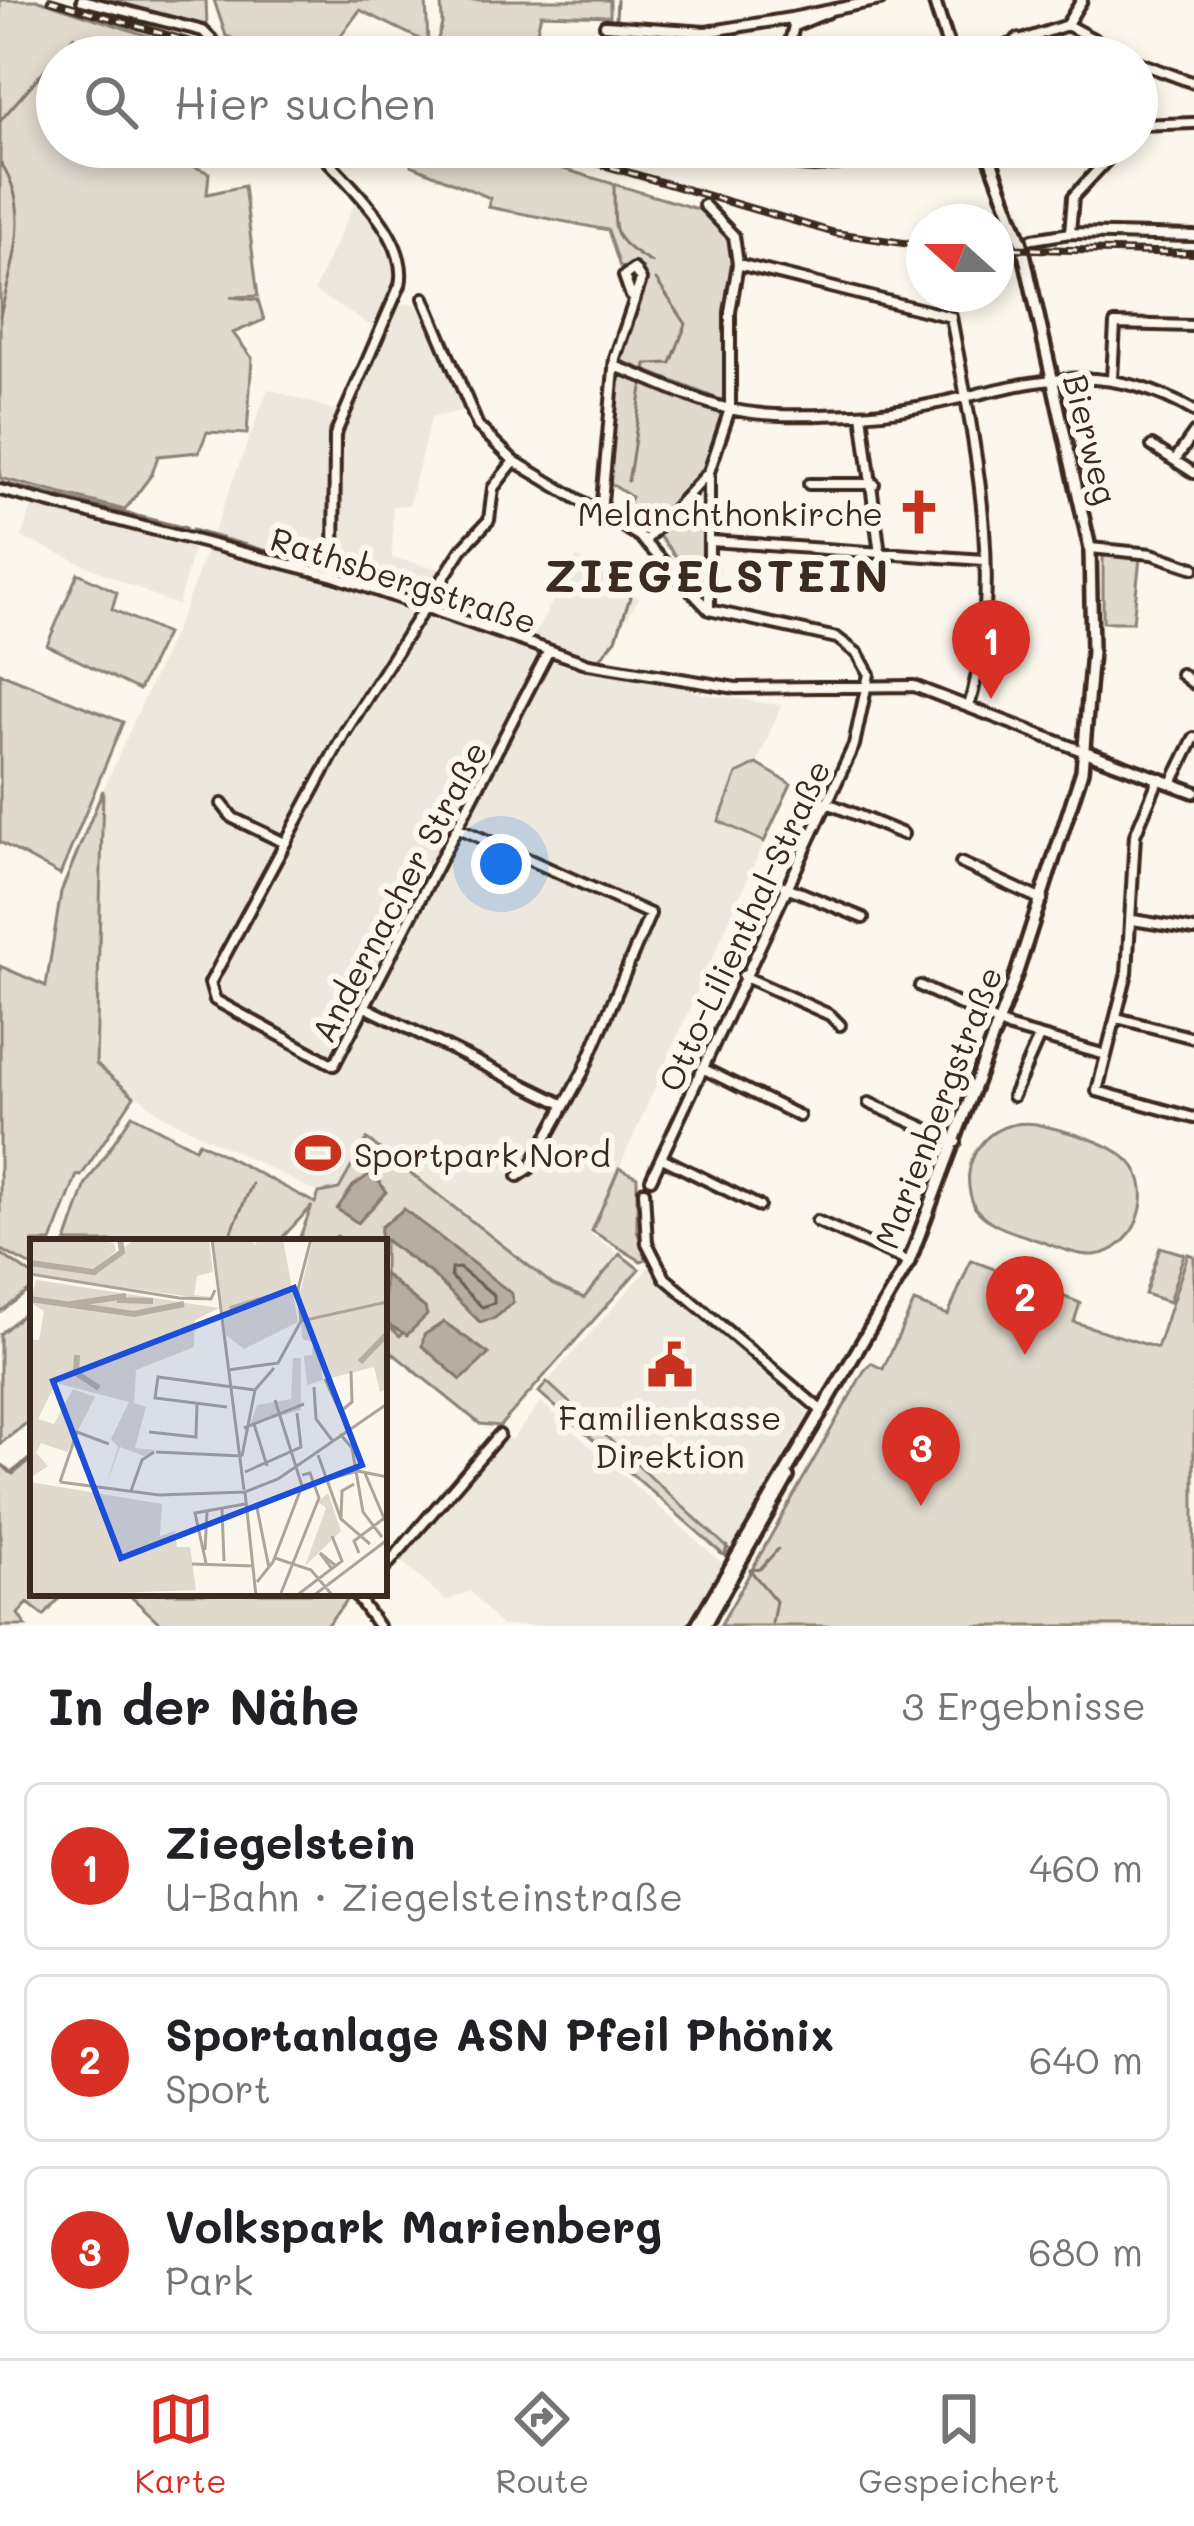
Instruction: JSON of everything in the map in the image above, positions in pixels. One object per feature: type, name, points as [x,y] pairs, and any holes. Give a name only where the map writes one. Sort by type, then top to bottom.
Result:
[{"type":"main road","points":[[934,0],[945,36]]},
{"type":"main road","name":"Bierweg","points":[[994,168],[1022,244],[1048,379],[1090,548],[1093,639],[1086,752]]},
{"type":"main road","points":[[1086,752],[1194,792]]},
{"type":"main road","name":"Marienbergstraße","points":[[700,1626],[909,1262],[957,1142],[1042,900],[1086,752]]},
{"type":"street","points":[[82,0],[212,36]]},
{"type":"street","points":[[824,0],[828,12]]},
{"type":"street","points":[[605,25],[706,32],[793,22],[876,0]]},
{"type":"street","points":[[1028,36],[1067,25],[1082,0]]},
{"type":"street","points":[[790,36],[793,22]]},
{"type":"street","points":[[1067,25],[1087,36]]},
{"type":"street","points":[[1158,69],[1194,82]]},
{"type":"street","points":[[1158,124],[1194,123]]},
{"type":"street","points":[[331,168],[399,254],[400,285],[335,435],[334,576]]},
{"type":"street","points":[[1070,232],[1073,197],[1099,168]]},
{"type":"street","points":[[704,205],[734,236],[738,264],[730,312],[730,410],[709,472],[709,610]]},
{"type":"street","points":[[1033,239],[1070,232],[1194,236]]},
{"type":"street","points":[[738,264],[944,311],[951,317],[966,399],[984,560],[984,629],[969,706]]},
{"type":"street","points":[[601,514],[614,366],[631,296]]},
{"type":"street","points":[[424,298],[471,413],[514,461],[645,541],[709,610],[837,638],[864,662],[868,687]]},
{"type":"street","points":[[1112,377],[1115,324],[1194,326]]},
{"type":"street","points":[[614,366],[730,410],[862,414],[966,399],[1048,379],[1112,377],[1194,411]]},
{"type":"street","points":[[862,414],[880,554]]},
{"type":"street","points":[[1175,460],[1194,433]]},
{"type":"street","points":[[1152,446],[1194,472]]},
{"type":"street","name":"Andernacher Straße","points":[[514,461],[493,488],[489,520],[462,549],[356,714],[209,992],[334,1065],[548,652]]},
{"type":"street","points":[[645,541],[709,472]]},
{"type":"street","points":[[809,484],[874,484]]},
{"type":"street","name":"Rathsbergstraße","points":[[0,490],[334,576],[548,652],[719,686],[920,687],[1086,752]]},
{"type":"street","points":[[711,541],[984,560]]},
{"type":"street","points":[[1090,548],[1152,554],[1194,568]]},
{"type":"street","points":[[672,569],[711,570]]},
{"type":"street","points":[[1181,674],[1194,684]]},
{"type":"street","name":"Otto-Lilienthal-Straße","points":[[651,1179],[784,886],[854,745],[868,687]]},
{"type":"street","points":[[1172,783],[1194,739]]},
{"type":"street","points":[[1159,778],[1135,836],[1133,920],[1118,1018],[1097,1091],[1194,1118]]},
{"type":"street","points":[[825,802],[903,834]]},
{"type":"street","points":[[222,805],[233,818],[285,843]]},
{"type":"street","points":[[459,828],[650,914],[565,1105],[530,1168],[518,1176]]},
{"type":"street","points":[[961,863],[1042,900]]},
{"type":"street","points":[[784,886],[863,918]]},
{"type":"street","points":[[1133,920],[1194,930]]},
{"type":"street","points":[[743,976],[830,1015],[840,1025]]},
{"type":"street","points":[[920,986],[999,1023],[1106,1055]]},
{"type":"street","points":[[365,1007],[565,1105]]},
{"type":"street","points":[[1118,1018],[1194,1038]]},
{"type":"street","points":[[1013,1096],[1039,1036]]},
{"type":"street","points":[[702,1068],[799,1116]]},
{"type":"street","points":[[869,1103],[957,1142]]},
{"type":"street","points":[[662,1157],[760,1206]]},
{"type":"street","points":[[644,1191],[647,1243],[665,1278],[823,1412]]},
{"type":"street","points":[[817,1221],[909,1262]]},
{"type":"street","points":[[387,1566],[499,1436]]},
{"type":"street","points":[[360,1596],[378,1626]]},
{"type":"shaded area","points":[[0,0],[39,0],[148,36],[36,36],[36,168],[198,168],[209,173],[207,194],[244,186],[258,296],[230,297],[258,300],[264,320],[233,333],[252,358],[247,434],[207,432],[199,452],[158,456],[152,474],[125,510],[0,478]]},
{"type":"shaded area","points":[[111,0],[206,0],[207,26]]},
{"type":"shaded area","points":[[214,0],[426,0],[428,36],[414,36],[360,10],[341,36],[226,36]]},
{"type":"shaded area","points":[[441,0],[610,0],[610,16],[541,14],[536,35],[594,36],[439,36]]},
{"type":"shaded area","points":[[418,168],[560,168],[714,214],[733,239],[735,263],[728,403],[619,360],[643,269],[620,267],[608,230],[488,207],[490,198]]},
{"type":"shaded area","points":[[356,200],[390,244],[398,271],[389,304],[419,304],[466,411],[431,417],[409,505],[393,506],[392,558],[452,571],[431,610],[529,645],[577,557],[639,598],[599,663],[703,694],[781,705],[757,764],[737,774],[720,822],[764,842],[590,1234],[620,1254],[584,1299],[553,1284],[368,1139],[339,1189],[319,1193],[165,1117],[96,1064],[103,790],[183,612],[268,389],[338,411],[376,329],[314,291]]},
{"type":"shaded area","points":[[629,374],[724,413],[703,469],[650,528],[623,514],[631,497],[607,481],[619,375]]},
{"type":"shaded area","points":[[705,482],[707,568],[683,565],[658,535]]},
{"type":"shaded area","points":[[33,505],[194,546],[178,606],[21,537]]},
{"type":"shaded area","points":[[1103,555],[1140,558],[1133,622],[1103,622]]},
{"type":"shaded area","points":[[78,573],[117,592],[112,609],[166,634],[139,690],[47,645]]},
{"type":"shaded area","points":[[0,673],[123,722],[60,875],[0,842]]},
{"type":"shaded area","points":[[757,764],[791,784],[764,842],[719,821],[737,774]]},
{"type":"shaded area","points":[[103,790],[96,1064],[134,1096],[81,1176],[77,1175],[52,1239],[30,1239],[30,1265],[0,1249],[0,966],[46,986],[61,892]]},
{"type":"shaded area","points":[[132,1115],[195,1148],[199,1142],[315,1203],[319,1193],[339,1189],[367,1139],[553,1285],[584,1298],[620,1254],[639,1269],[500,1426],[480,1424],[387,1348],[387,1325],[400,1336],[425,1308],[387,1276],[387,1242],[433,1275],[480,1322],[513,1303],[387,1239],[299,1239],[312,1206],[281,1239],[67,1239],[86,1184]]},
{"type":"shaded area","points":[[1036,1124],[1086,1137],[1130,1162],[1142,1188],[1142,1204],[1121,1244],[1108,1252],[1086,1255],[1001,1227],[975,1208],[969,1174],[979,1146],[1003,1128]]},
{"type":"shaded area","points":[[619,1168],[637,1177],[637,1230],[646,1259],[641,1261],[592,1231]]},
{"type":"shaded area","points":[[1160,1247],[1184,1254],[1169,1302],[1145,1294]]},
{"type":"shaded area","points":[[0,1253],[30,1274],[30,1290],[0,1312]]},
{"type":"shaded area","points":[[1188,1254],[1194,1256],[1194,1626],[720,1626],[864,1371],[871,1363],[883,1369],[914,1302],[948,1315],[971,1260],[1080,1303],[1074,1322],[1157,1348]]},
{"type":"shaded area","points":[[650,1266],[809,1413],[730,1550],[547,1382]]},
{"type":"shaded area","points":[[30,1309],[30,1420],[0,1444],[0,1334]]},
{"type":"shaded area","points":[[547,1382],[730,1550],[726,1557],[539,1392]]},
{"type":"shaded area","points":[[541,1402],[722,1563],[692,1626],[501,1626],[470,1591],[446,1601],[398,1558],[503,1435],[511,1440]]},
{"type":"shaded area","points":[[30,1460],[30,1596],[61,1596],[44,1616],[28,1603],[18,1614],[26,1626],[0,1626],[0,1463],[13,1474]]},
{"type":"shaded area","points":[[130,1596],[351,1596],[326,1626],[163,1626]]},
{"type":"water","points":[[373,1172],[386,1192],[358,1223],[337,1209],[353,1186]]},
{"type":"water","points":[[404,1209],[512,1294],[513,1303],[495,1318],[480,1322],[433,1275],[380,1236],[381,1227]]},
{"type":"water","points":[[387,1276],[425,1308],[427,1315],[407,1335],[387,1324]]},
{"type":"water","points":[[444,1322],[489,1354],[461,1380],[422,1346],[424,1335]]},
{"type":"waterway","points":[[616,18],[617,0]]},
{"type":"waterway","points":[[0,121],[36,80]]},
{"type":"waterway","points":[[0,316],[18,219],[11,181],[1,163]]},
{"type":"waterway","points":[[614,186],[617,233],[652,263]]},
{"type":"waterway","points":[[645,370],[646,364],[671,363],[686,324],[656,280]]},
{"type":"waterway","points":[[628,481],[643,382]]},
{"type":"waterway","points":[[0,482],[186,528]]},
{"type":"waterway","points":[[43,506],[140,530]]},
{"type":"waterway","points":[[192,530],[275,553]]},
{"type":"waterway","points":[[202,547],[232,556]]},
{"type":"waterway","points":[[292,559],[313,566]]},
{"type":"waterway","points":[[245,560],[260,564]]},
{"type":"waterway","points":[[601,657],[616,639],[630,597],[617,585]]},
{"type":"waterway","points":[[228,1239],[252,1184]]},
{"type":"waterway","points":[[0,1463],[11,1473],[30,1458]]},
{"type":"waterway","points":[[720,1553],[725,1555],[727,1546]]},
{"type":"waterway","points":[[772,1623],[776,1601],[750,1570],[760,1569],[778,1549]]},
{"type":"railway","points":[[50,0],[171,36]]},
{"type":"railway","points":[[614,168],[835,233],[906,243]]},
{"type":"railway","points":[[1014,248],[1194,253]]},
{"type":"place","name":"Melanchthonkirche","points":[[919,512]]},
{"type":"place","name":"Ziegelstein","points":[[991,699]]},
{"type":"place","name":"Sportpark Nord","points":[[318,1153]]},
{"type":"place","name":"Sportanlage ASN Pfeil Phönix","points":[[1025,1355]]},
{"type":"place","name":"Familienkasse Direktion","points":[[670,1365]]},
{"type":"place","name":"Volkspark Marienberg","points":[[921,1506]]},
{"type":"district","name":"ZIEGELSTEIN","points":[[718,574]]}]
